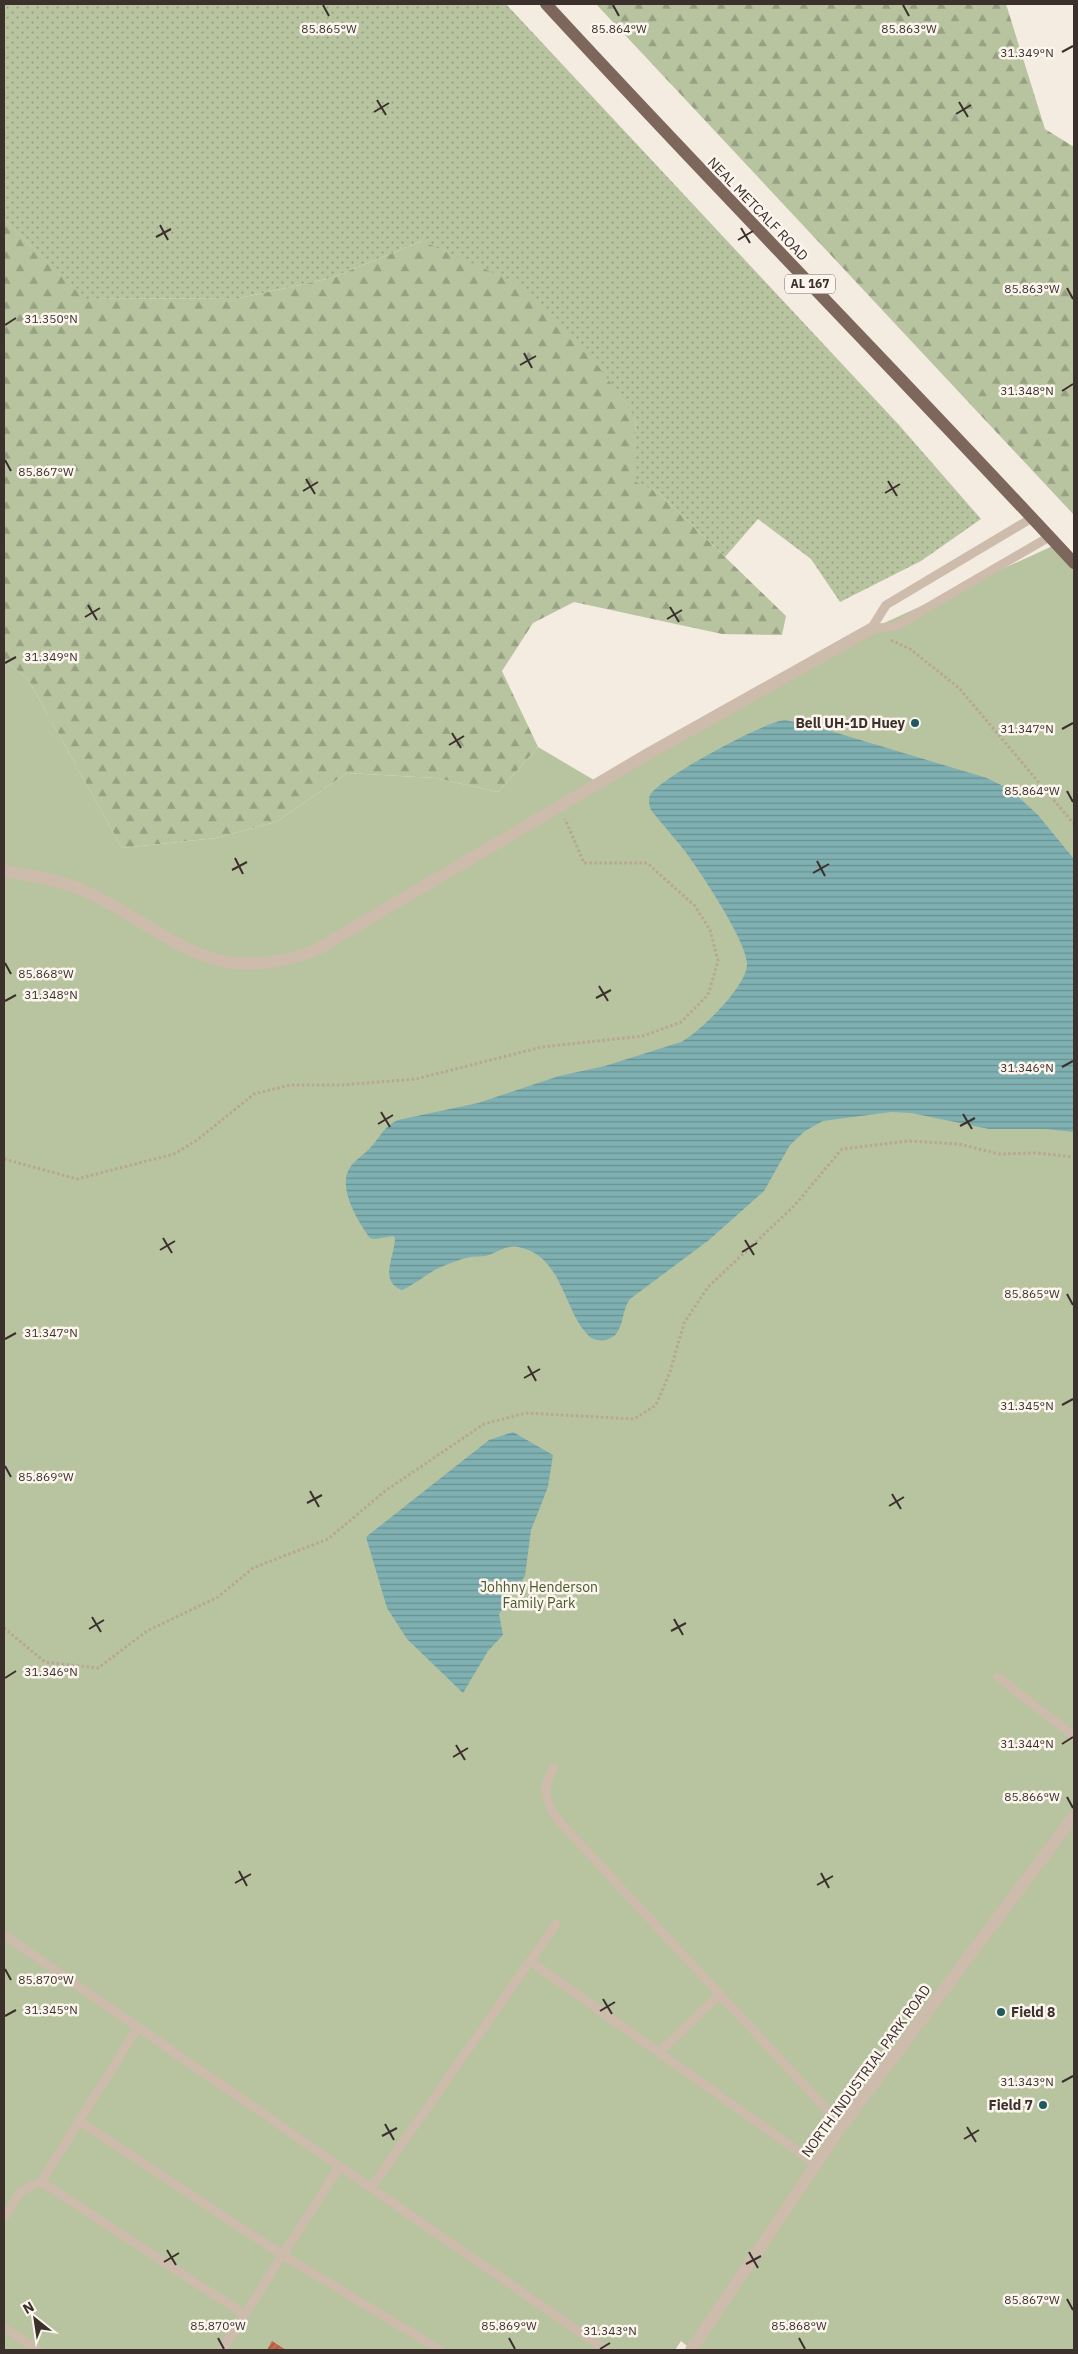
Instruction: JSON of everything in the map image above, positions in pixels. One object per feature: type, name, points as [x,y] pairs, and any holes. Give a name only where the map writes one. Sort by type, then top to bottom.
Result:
[{"type":"main road","name":"NEAL METCALF ROAD","points":[[546,4],[738,210],[892,368],[1074,563]]},
{"type":"street","points":[[4,871],[63,883],[84,891],[122,911],[175,944],[213,960],[234,964],[256,964],[296,957],[316,950],[648,754],[871,630]]},
{"type":"street","name":"NORTH INDUSTRIAL PARK ROAD","points":[[691,2350],[842,2126],[1074,1816]]},
{"type":"lane","points":[[871,630],[886,605],[1032,518]]},
{"type":"lane","points":[[871,630],[896,626],[1049,537]]},
{"type":"lane","points":[[998,1678],[1074,1736]]},
{"type":"lane","points":[[554,1768],[548,1777],[545,1792],[548,1805],[559,1821],[842,2126]]},
{"type":"lane","points":[[372,2188],[556,1924]]},
{"type":"lane","points":[[4,1935],[606,2350]]},
{"type":"lane","points":[[530,1960],[816,2164]]},
{"type":"lane","points":[[659,2052],[720,1994]]},
{"type":"lane","points":[[4,2218],[22,2191],[41,2182],[138,2027]]},
{"type":"lane","points":[[79,2121],[281,2254],[440,2350]]},
{"type":"lane","points":[[222,2350],[281,2254],[339,2167]]},
{"type":"lane","points":[[41,2182],[244,2314]]},
{"type":"lane","points":[[4,2328],[38,2350]]},
{"type":"path","points":[[871,630],[910,649],[959,688],[1074,824]]},
{"type":"path","points":[[4,1159],[77,1178],[174,1154],[197,1140],[254,1094],[290,1085],[342,1085],[416,1079],[542,1048],[644,1036],[681,1022],[708,995],[718,962],[710,930],[695,906],[648,863],[584,863],[560,806]]},
{"type":"path","points":[[4,1628],[45,1662],[98,1668],[147,1631],[218,1597],[253,1568],[328,1539],[385,1491],[484,1424],[526,1413],[634,1418],[656,1405],[670,1372],[684,1323],[708,1287],[794,1206],[842,1149],[909,1141],[959,1144],[998,1154],[1035,1153],[1074,1157]]},
{"type":"green space","points":[[4,4],[506,4],[899,425],[981,519],[921,561],[840,602],[811,559],[758,519],[725,557],[659,493],[633,481],[636,418],[422,241],[331,278],[240,298],[84,299],[4,219]]},
{"type":"green space","points":[[596,4],[1006,4],[1045,129],[1074,147],[1074,515]]},
{"type":"green space","points":[[4,219],[85,299],[240,298],[331,278],[422,241],[512,281],[583,345],[636,418],[634,481],[659,493],[786,616],[782,635],[722,634],[574,602],[533,623],[502,671],[538,747],[498,792],[435,778],[347,773],[276,822],[216,838],[122,848],[28,679],[4,660]]},
{"type":"green space","name":"Johhny Henderson Family Park","points":[[1057,544],[1074,565],[1074,2350],[692,2350],[681,2341],[675,2350],[4,2350],[4,660],[28,679],[122,848],[216,838],[276,822],[347,773],[435,778],[498,792],[538,747],[599,783],[871,629]]},
{"type":"water","points":[[785,720],[817,727],[987,778],[1011,790],[1038,815],[1074,859],[1074,1132],[1045,1129],[989,1129],[911,1113],[891,1112],[823,1121],[805,1131],[790,1145],[764,1191],[709,1240],[630,1299],[619,1330],[607,1340],[595,1340],[589,1336],[573,1313],[553,1272],[533,1252],[518,1247],[507,1248],[487,1256],[470,1257],[456,1261],[436,1269],[402,1290],[395,1286],[389,1274],[395,1238],[393,1236],[370,1238],[355,1214],[346,1186],[346,1177],[351,1166],[393,1122],[478,1103],[559,1076],[605,1066],[681,1042],[710,1019],[739,985],[747,965],[746,956],[734,928],[698,870],[651,810],[649,799],[650,795],[658,787],[672,776],[714,751],[757,730]]},
{"type":"water","points":[[513,1432],[553,1455],[548,1487],[531,1530],[525,1576],[499,1614],[503,1635],[488,1651],[463,1693],[407,1639],[387,1608],[366,1537],[489,1440]]},
{"type":"building","points":[[272,2341],[286,2350],[267,2350]]},
{"type":"place","name":"Bell UH-1D Huey","points":[[915,723]]},
{"type":"place","name":"Field 8","points":[[1001,2012]]},
{"type":"place","name":"Field 7","points":[[1043,2105]]}]
